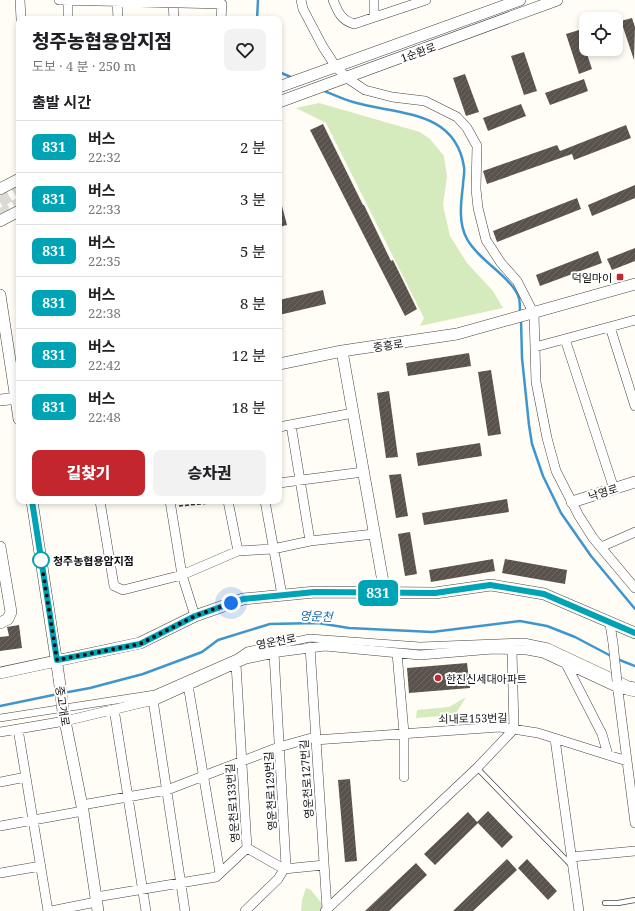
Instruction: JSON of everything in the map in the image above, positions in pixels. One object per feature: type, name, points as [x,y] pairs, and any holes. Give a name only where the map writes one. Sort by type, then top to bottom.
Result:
[{"type":"street","points":[[20,0],[21,16]]},
{"type":"street","points":[[59,0],[222,4],[221,16]]},
{"type":"street","points":[[68,0],[68,16]]},
{"type":"street","points":[[301,0],[303,9],[336,68],[347,78],[365,90],[392,97],[425,101],[457,117],[467,128],[478,146],[476,189],[478,208],[486,240],[501,263],[517,281],[530,315],[535,347],[536,382],[546,438],[556,471],[593,538],[635,588]]},
{"type":"street","points":[[333,0],[338,12],[345,21],[354,24],[416,2],[426,0]]},
{"type":"street","points":[[374,0],[374,17]]},
{"type":"street","name":"1순환로","points":[[284,85],[336,68],[520,0]]},
{"type":"street","name":"1순환로","points":[[284,100],[332,84],[557,0]]},
{"type":"street","points":[[117,1],[118,16]]},
{"type":"street","points":[[173,2],[174,16]]},
{"type":"street","points":[[0,189],[16,181]]},
{"type":"street","points":[[0,221],[16,213]]},
{"type":"street","points":[[530,315],[635,284]]},
{"type":"street","points":[[0,295],[16,392]]},
{"type":"street","name":"중흥로","points":[[282,363],[342,351],[456,334],[530,315]]},
{"type":"street","points":[[535,347],[635,320]]},
{"type":"street","points":[[613,326],[635,406]]},
{"type":"street","points":[[565,339],[614,489]]},
{"type":"street","points":[[342,351],[385,593]]},
{"type":"street","points":[[0,400],[16,398]]},
{"type":"street","points":[[282,426],[353,413]]},
{"type":"street","points":[[291,425],[310,541]]},
{"type":"street","points":[[282,484],[363,472]]},
{"type":"street","name":"낙영로","points":[[572,502],[635,482]]},
{"type":"street","name":"중고개로","points":[[32,504],[57,660],[64,716],[82,808],[96,903]]},
{"type":"street","points":[[100,504],[114,586],[123,590],[182,575],[238,551],[273,549],[310,541],[374,534]]},
{"type":"street","points":[[170,504],[182,575],[195,616]]},
{"type":"street","points":[[229,504],[238,551]]},
{"type":"street","points":[[266,504],[282,595]]},
{"type":"street","points":[[601,547],[635,532]]},
{"type":"street","points":[[0,548],[11,612],[8,619],[0,623]]},
{"type":"street","points":[[0,673],[140,644],[195,616],[243,599],[315,592],[435,593],[490,585],[544,594],[635,634]]},
{"type":"street","points":[[610,624],[635,824]]},
{"type":"street","points":[[0,718],[155,694],[237,658],[248,651],[310,638],[420,646],[524,642],[548,647],[629,685],[635,686]]},
{"type":"street","name":"영운천로","points":[[0,732],[18,729],[64,716],[114,709],[154,700],[246,660],[274,653],[325,646],[420,655],[527,650],[543,653],[635,692]]},
{"type":"street","name":"영운천로127번길","points":[[310,647],[326,910]]},
{"type":"street","points":[[326,910],[477,768],[514,729],[512,650]]},
{"type":"street","name":"영운천로129번길","points":[[274,653],[286,866],[284,869]]},
{"type":"street","points":[[397,653],[404,733],[404,777]]},
{"type":"street","name":"영운천로133번길","points":[[49,911],[96,903],[143,890],[216,877],[247,848],[236,664]]},
{"type":"street","points":[[566,664],[602,734],[608,755]]},
{"type":"street","points":[[188,685],[220,873]]},
{"type":"street","points":[[154,700],[185,911]]},
{"type":"street","points":[[114,709],[146,911]]},
{"type":"street","name":"쇠내로153번길","points":[[0,826],[167,790],[279,747],[315,739],[500,727],[555,739],[626,761]]},
{"type":"street","points":[[18,729],[49,911]]},
{"type":"street","points":[[555,739],[579,911]]},
{"type":"street","points":[[0,782],[26,777]]},
{"type":"street","points":[[247,848],[284,869],[324,865]]},
{"type":"street","points":[[571,857],[635,851]]},
{"type":"street","points":[[0,874],[41,866]]},
{"type":"street","points":[[245,911],[278,879],[284,869]]},
{"type":"lane","points":[[477,768],[573,867]]},
{"type":"lane","points":[[605,903],[618,903],[635,900]]},
{"type":"green space","points":[[319,103],[420,132],[430,139],[444,156],[447,177],[443,205],[450,236],[467,263],[493,291],[503,308],[420,326],[424,318],[326,123],[296,108]]},
{"type":"green space","points":[[466,697],[455,715],[416,718],[417,710],[449,707]]},
{"type":"green space","points":[[306,888],[311,890],[326,909],[324,911],[301,911],[302,900]]},
{"type":"building","points":[[632,18],[635,27],[634,60],[623,27],[623,20]]},
{"type":"building","points":[[579,30],[579,56],[588,56],[592,69],[579,74],[566,34]]},
{"type":"building","points":[[524,52],[537,91],[524,95],[511,56]]},
{"type":"building","points":[[465,74],[479,112],[466,116],[453,78]]},
{"type":"building","points":[[584,79],[588,91],[550,105],[545,93]]},
{"type":"building","points":[[521,104],[526,116],[488,131],[483,118]]},
{"type":"building","points":[[323,124],[391,261],[393,260],[417,309],[405,316],[310,130]]},
{"type":"building","points":[[626,125],[631,138],[574,160],[572,154],[487,184],[483,171],[557,145],[560,151]]},
{"type":"building","points":[[635,185],[635,198],[592,216],[588,205]]},
{"type":"building","points":[[577,198],[581,209],[497,242],[493,231]]},
{"type":"building","points":[[282,206],[287,225],[282,226]]},
{"type":"building","points":[[635,248],[635,261],[612,270],[607,259]]},
{"type":"building","points":[[598,251],[602,263],[540,286],[536,275]]},
{"type":"building","points":[[323,290],[326,304],[282,314],[282,299]]},
{"type":"building","points":[[469,353],[471,366],[408,376],[406,363]]},
{"type":"building","points":[[491,370],[501,434],[488,436],[478,372]]},
{"type":"building","points":[[389,391],[398,457],[386,458],[377,393]]},
{"type":"building","points":[[480,443],[482,456],[418,466],[416,453]]},
{"type":"building","points":[[401,474],[408,516],[396,518],[389,475]]},
{"type":"building","points":[[507,499],[509,512],[424,525],[422,513]]},
{"type":"building","points":[[410,532],[417,574],[405,576],[398,534]]},
{"type":"building","points":[[493,559],[495,571],[431,582],[429,570]]},
{"type":"building","points":[[505,559],[567,570],[565,584],[502,573]]},
{"type":"building","points":[[19,625],[22,648],[0,651],[0,637],[9,636],[7,627]]},
{"type":"building","name":"한진신세대아파트","points":[[467,663],[470,688],[409,693],[407,668]]},
{"type":"building","points":[[350,779],[357,861],[345,862],[338,780]]},
{"type":"building","points":[[488,811],[513,837],[502,848],[477,822]]},
{"type":"building","points":[[468,812],[478,823],[435,865],[424,854]]},
{"type":"building","points":[[507,859],[517,870],[473,911],[453,911]]},
{"type":"building","points":[[527,859],[557,891],[548,900],[518,868]]},
{"type":"building","points":[[416,863],[427,875],[389,911],[365,911]]},
{"type":"waterway","points":[[257,16],[258,0]]},
{"type":"waterway","points":[[282,73],[293,78]]},
{"type":"waterway","points":[[322,90],[353,102],[422,118],[437,124],[449,134],[458,148],[464,167],[461,212],[464,233],[472,247],[479,255],[503,276],[515,290],[519,298],[520,313]]},
{"type":"waterway","points":[[521,320],[522,358],[529,425],[532,444],[543,476],[561,513],[591,556],[635,609]]},
{"type":"waterway","name":"영운천","points":[[63,693],[90,688],[143,674],[202,652],[218,640],[270,624],[318,623],[349,628],[432,632],[520,621],[547,626],[575,637],[611,656]]},
{"type":"waterway","name":"영운천","points":[[617,659],[635,666]]},
{"type":"waterway","name":"영운천","points":[[0,706],[58,694]]},
{"type":"tunnel","points":[[0,202],[16,193]]},
{"type":"tunnel","points":[[0,214],[16,205]]},
{"type":"bus line","name":"831","points":[[32,504],[57,660],[140,644],[195,616],[243,599],[315,592],[390,594],[435,593],[490,585],[544,594],[601,620],[635,633]]},
{"type":"place","name":"덕일마이","points":[[620,277]]},
{"type":"place","name":"청주농협용암지점","points":[[41,560]]},
{"type":"place","name":"한진신세대아파트","points":[[438,678]]},
{"type":"route","points":[[41,560],[57,660],[140,644],[195,616],[231,603]]}]
